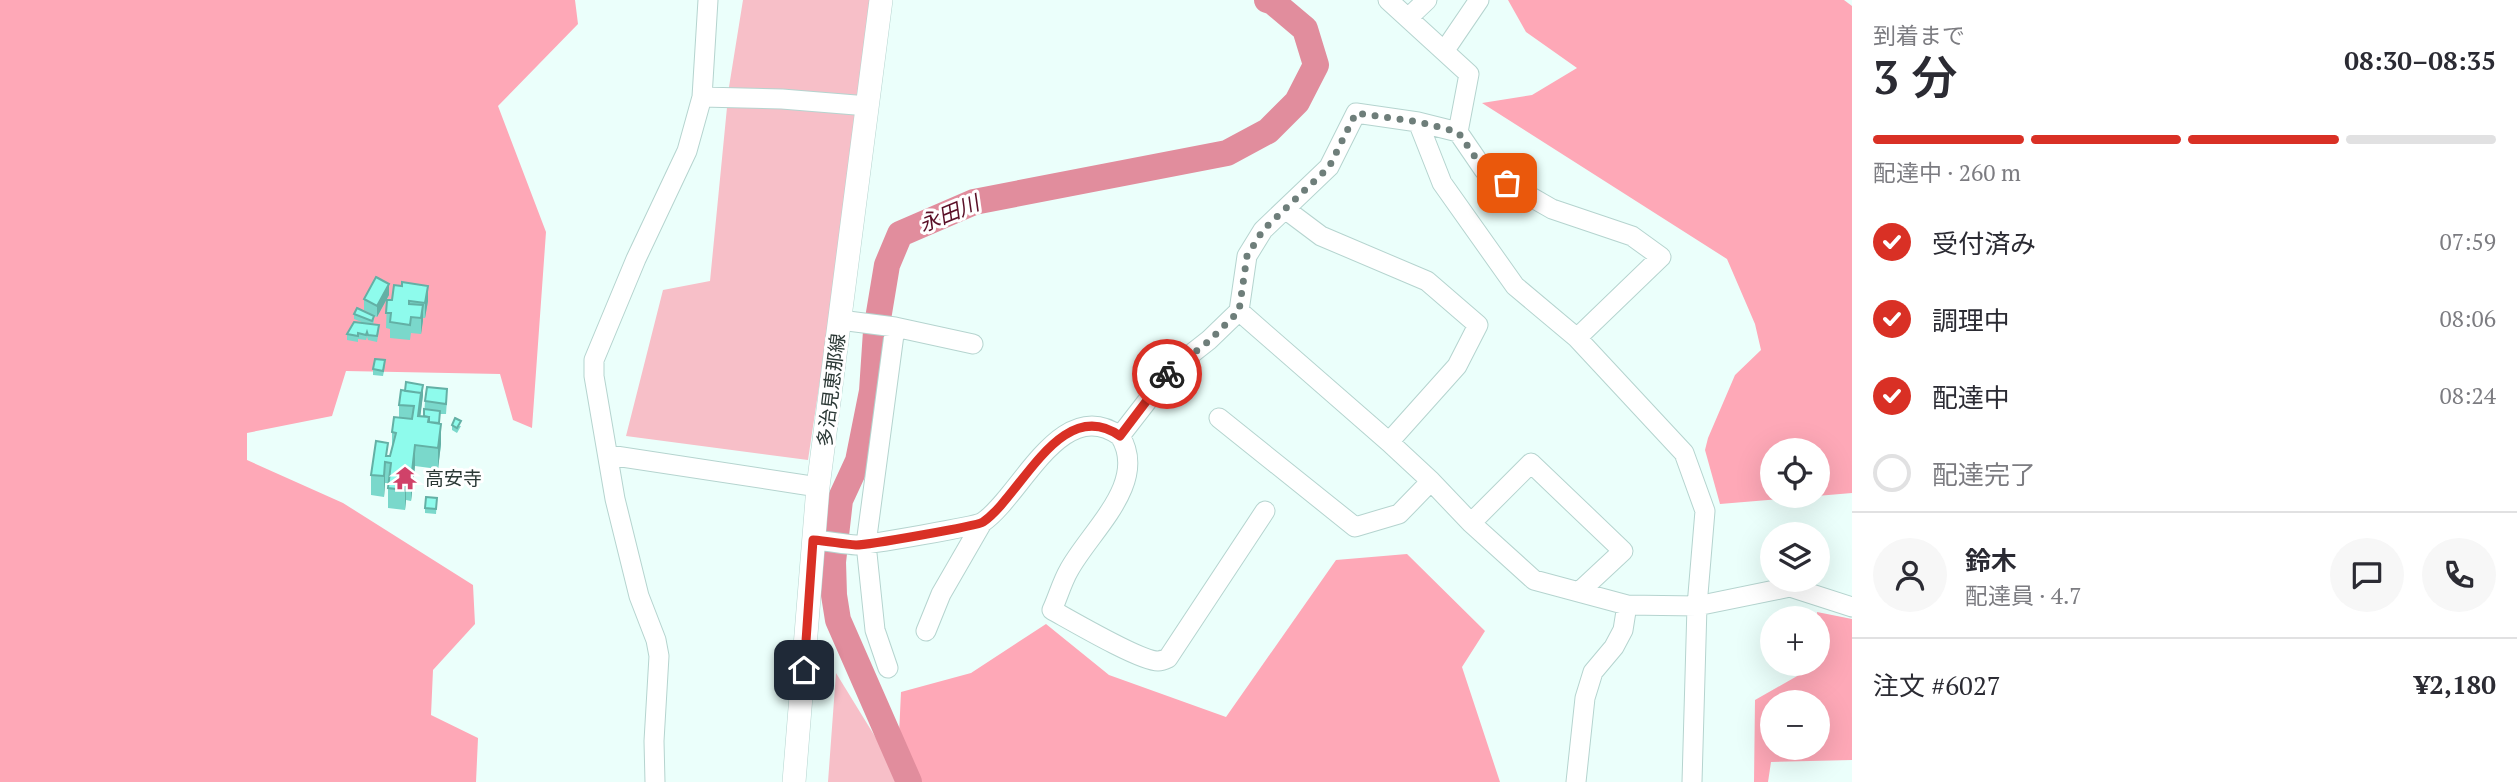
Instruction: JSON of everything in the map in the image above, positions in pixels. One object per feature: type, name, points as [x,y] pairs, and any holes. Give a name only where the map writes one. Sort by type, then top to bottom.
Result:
[{"type":"main road","name":"多治見恵那線","points":[[794,782],[817,541],[818,487],[846,321],[881,0]]},
{"type":"street","points":[[655,782],[654,741],[659,656],[636,583],[615,499],[594,376],[594,360],[636,259],[687,151],[702,97],[708,0]]},
{"type":"street","points":[[1388,0],[1469,74],[1458,132]]},
{"type":"street","points":[[1408,18],[1427,0]]},
{"type":"street","points":[[1445,50],[1479,0]]},
{"type":"street","points":[[702,97],[782,99],[868,106]]},
{"type":"street","points":[[1120,436],[1172,369],[1209,341],[1239,311],[1247,256],[1263,230],[1329,167],[1356,113],[1419,122],[1458,132],[1484,170],[1552,209],[1632,236],[1661,257],[1577,338]]},
{"type":"street","points":[[1419,122],[1442,183],[1516,286],[1577,338],[1684,453],[1704,511],[1696,606],[1692,782]]},
{"type":"street","points":[[1285,209],[1321,236],[1427,281],[1478,325],[1457,366],[1389,442]]},
{"type":"street","points":[[1239,311],[1389,442],[1471,523],[1534,580],[1627,605],[1696,606],[1790,587],[1852,607]]},
{"type":"street","points":[[846,321],[892,326],[973,344]]},
{"type":"street","points":[[887,668],[875,630],[861,545],[892,326]]},
{"type":"street","points":[[1219,418],[1355,527],[1399,514],[1431,481]]},
{"type":"street","points":[[926,631],[941,594],[982,523],[1018,486],[1043,453],[1059,439],[1076,430],[1092,427],[1110,429],[1120,436],[1127,448],[1128,468],[1122,492],[1068,570],[1052,610],[1145,657],[1159,662],[1168,658],[1265,511]]},
{"type":"street","points":[[609,455],[818,487]]},
{"type":"street","points":[[1471,523],[1531,463],[1623,551],[1579,592]]},
{"type":"street","points":[[817,541],[861,545],[982,523]]},
{"type":"street","points":[[1576,782],[1585,698],[1593,672],[1614,647],[1623,630],[1627,605]]},
{"type":"shaded area","points":[[0,0],[575,0],[578,24],[498,106],[546,232],[532,428],[513,420],[500,374],[346,371],[332,416],[247,433],[247,460],[343,503],[473,585],[475,624],[433,670],[431,715],[478,738],[476,782],[0,782]]},
{"type":"shaded area","points":[[743,0],[870,0],[855,147],[808,460],[626,436],[663,290],[710,281],[729,87]]},
{"type":"shaded area","points":[[1508,0],[1844,0],[1852,6],[1852,493],[1830,495],[1830,438],[1760,438],[1760,501],[1720,504],[1705,450],[1708,438],[1735,375],[1761,350],[1755,324],[1727,259],[1482,103],[1532,95],[1577,68],[1526,32]]},
{"type":"shaded area","points":[[1407,554],[1485,631],[1462,667],[1500,782],[909,782],[898,756],[901,692],[971,673],[1046,624],[1109,675],[1226,717],[1336,560]]},
{"type":"shaded area","points":[[1830,615],[1852,619],[1852,760],[1771,762],[1768,782],[1754,782],[1755,700],[1760,697],[1760,760],[1830,760],[1830,690],[1773,690],[1797,676],[1830,676]]},
{"type":"shaded area","points":[[836,673],[903,782],[828,782]]},
{"type":"building","points":[[376,277],[389,284],[377,306],[364,299]]},
{"type":"building","points":[[402,282],[428,286],[425,303],[409,301],[409,304],[423,305],[421,318],[411,317],[410,325],[390,322],[391,313],[386,313],[387,300],[392,300],[394,285],[402,286]]},
{"type":"building","points":[[357,308],[374,316],[372,321],[354,314]]},
{"type":"building","points":[[354,322],[379,325],[377,336],[368,335],[367,332],[366,335],[358,333],[358,336],[347,334]]},
{"type":"building","points":[[375,359],[385,360],[383,371],[373,369]]},
{"type":"building","points":[[406,382],[423,385],[421,396],[421,393],[405,391]]},
{"type":"building","points":[[427,387],[447,389],[446,404],[425,401]]},
{"type":"building","points":[[401,390],[421,393],[418,416],[429,417],[428,422],[441,424],[438,448],[415,445],[411,480],[406,480],[405,490],[388,488],[391,463],[385,462],[384,476],[371,475],[376,441],[388,443],[386,456],[390,456],[396,433],[392,432],[394,417],[412,419],[414,406],[399,405]]},
{"type":"building","points":[[424,409],[440,411],[439,423],[429,422],[429,417],[424,416]]},
{"type":"building","points":[[455,418],[461,421],[457,428],[452,425]]},
{"type":"building","points":[[426,497],[437,498],[436,509],[425,508]]},
{"type":"waterway","name":"永田川","points":[[909,782],[838,620],[833,562],[840,500],[858,461],[872,391],[876,331],[887,265],[900,234],[974,202],[1227,153],[1268,131],[1297,102],[1316,65],[1305,29],[1267,0]]},
{"type":"way so far","points":[[1167,374],[1209,341],[1239,311],[1247,256],[1263,230],[1329,167],[1356,113],[1419,122],[1458,132],[1484,170],[1507,183]]},
{"type":"place","name":"高安寺","points":[[405,478]]},
{"type":"route","points":[[804,670],[813,540],[857,545],[982,523],[1018,486],[1043,453],[1059,439],[1076,430],[1092,427],[1110,429],[1120,436],[1167,374]]}]
